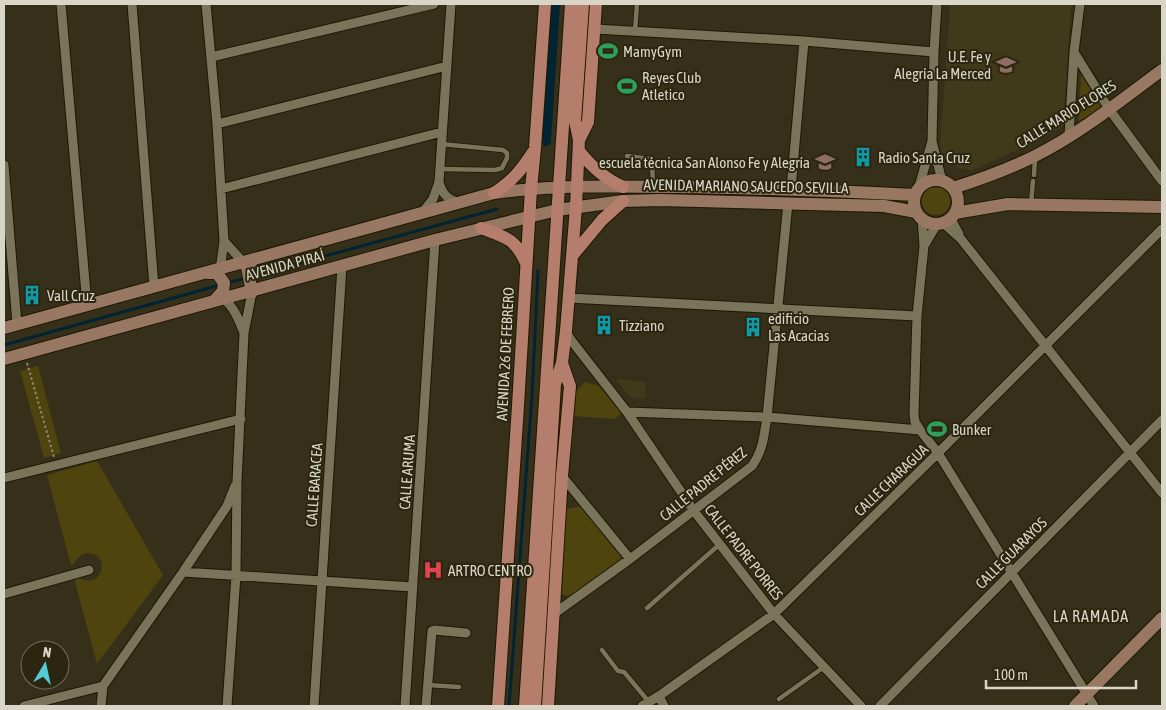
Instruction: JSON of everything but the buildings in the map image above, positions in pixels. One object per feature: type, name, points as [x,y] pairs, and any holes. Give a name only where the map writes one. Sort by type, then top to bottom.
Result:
[{"type":"main road","name":"AVENIDA 26 DE FEBRERO","points":[[498,706],[544,4]]},
{"type":"main road","points":[[525,706],[571,4]]},
{"type":"main road","points":[[535,706],[555,384],[562,363],[566,332],[576,207],[579,145],[575,121],[582,4]]},
{"type":"main road","points":[[579,145],[588,122],[596,4]]},
{"type":"main road","points":[[579,145],[598,172],[609,181],[623,187]]},
{"type":"main road","points":[[494,194],[510,182],[523,168],[535,148]]},
{"type":"main road","points":[[572,256],[602,220],[623,201]]},
{"type":"main road","points":[[481,228],[511,241],[521,251],[526,263]]},
{"type":"main road","points":[[548,706],[562,476],[570,386],[562,363]]},
{"type":"main road","points":[[545,537],[561,499]]},
{"type":"street","points":[[61,4],[87,305]]},
{"type":"street","points":[[132,4],[154,287]]},
{"type":"street","points":[[206,4],[217,124],[224,241],[220,270]]},
{"type":"street","points":[[211,56],[434,4]]},
{"type":"street","points":[[422,214],[433,199],[439,182],[451,4]]},
{"type":"street","points":[[937,4],[932,141],[914,206],[919,216],[924,246],[917,316],[915,422],[938,453],[1094,706]]},
{"type":"street","points":[[1070,135],[1074,52],[1080,4]]},
{"type":"street","points":[[595,29],[804,41],[934,52]]},
{"type":"street","points":[[791,189],[804,41]]},
{"type":"street","points":[[1074,52],[1109,110],[1162,181]]},
{"type":"street","points":[[217,124],[447,66]]},
{"type":"street","name":"CALLE MARIO FLORES","points":[[953,188],[985,177],[1036,155],[1109,110],[1162,70]]},
{"type":"street","points":[[221,190],[442,132]]},
{"type":"street","points":[[932,141],[942,180]]},
{"type":"street","points":[[4,165],[17,324]]},
{"type":"street","points":[[917,191],[930,180],[942,180],[953,188],[958,198],[958,206],[924,246]]},
{"type":"street","points":[[439,182],[441,190],[446,196],[453,201],[461,203]]},
{"type":"street","name":"AVENIDA PIRAÍ","points":[[4,328],[494,194],[531,189],[577,187]]},
{"type":"street","name":"AVENIDA MARIANO SAUCEDO SEVILLA","points":[[577,187],[917,191]]},
{"type":"street","name":"AVENIDA MARIANO SAUCEDO SEVILLA","points":[[576,207],[623,201],[660,200],[788,203],[884,206],[919,216]]},
{"type":"street","name":"CALLE PADRE PÉREZ","points":[[554,613],[694,511],[752,466],[758,458],[767,417],[788,203]]},
{"type":"street","points":[[919,216],[946,220],[1001,205],[1162,207]]},
{"type":"street","name":"AVENIDA PIRAÍ","points":[[4,359],[435,240],[529,216],[576,207]]},
{"type":"street","points":[[946,220],[1162,493]]},
{"type":"street","name":"CALLE CHARAGUA","points":[[646,704],[774,614],[1162,229]]},
{"type":"street","name":"CALLE ARUMA","points":[[405,706],[435,240]]},
{"type":"street","points":[[224,241],[248,262],[247,267],[252,292],[244,333],[237,481],[236,575],[227,706]]},
{"type":"street","name":"CALLE BARACEA","points":[[314,706],[342,266]]},
{"type":"street","points":[[207,272],[217,274],[222,278],[224,283],[223,291],[218,299],[228,302],[237,315],[244,333]]},
{"type":"street","points":[[244,333],[257,298],[260,292],[267,287]]},
{"type":"street","points":[[568,298],[917,316]]},
{"type":"street","name":"CALLE PADRE PORRES","points":[[566,332],[627,412],[694,511],[774,614],[861,706]]},
{"type":"street","points":[[627,412],[767,417],[920,430]]},
{"type":"street","points":[[4,478],[241,419]]},
{"type":"street","name":"CALLE GUARAYOS","points":[[880,706],[1162,420]]},
{"type":"street","points":[[562,476],[630,559]]},
{"type":"street","points":[[101,706],[103,686],[227,506],[237,481]]},
{"type":"street","points":[[4,594],[89,570]]},
{"type":"street","points":[[183,572],[413,587]]},
{"type":"street","points":[[1075,706],[1162,618]]},
{"type":"street","points":[[426,706],[432,631],[466,633]]},
{"type":"street","points":[[24,706],[103,686]]},
{"type":"street","points":[[659,696],[664,706]]},
{"type":"lane","points":[[635,31],[638,4]]},
{"type":"lane","points":[[440,169],[495,170],[502,168],[507,158],[507,152],[503,150],[442,144]]},
{"type":"lane","points":[[1034,175],[1036,155]]},
{"type":"lane","points":[[627,156],[651,159],[653,187]]},
{"type":"lane","points":[[1031,205],[1033,181]]},
{"type":"lane","points":[[647,608],[720,544]]},
{"type":"lane","points":[[602,650],[618,671],[624,672],[646,704]]},
{"type":"lane","points":[[779,699],[824,667]]},
{"type":"lane","points":[[428,685],[460,687]]},
{"type":"path","points":[[25,354],[56,464]]},
{"type":"shaded area","name":"U.E. Fe y Alegría La Merced","points":[[950,4],[1071,4],[1063,127],[979,168],[970,170],[960,169],[949,163],[940,149]]},
{"type":"shaded area","points":[[1081,73],[1103,107],[1079,121]]},
{"type":"shaded area","points":[[936,187],[946,191],[950,201],[946,211],[936,215],[926,211],[922,201],[926,191]]},
{"type":"shaded area","points":[[38,366],[61,453],[44,458],[20,371]]},
{"type":"shaded area","points":[[616,379],[646,382],[645,399],[630,397]]},
{"type":"shaded area","points":[[585,382],[599,386],[622,413],[615,419],[573,416],[576,391]]},
{"type":"shaded area","points":[[97,461],[163,575],[97,664],[74,578],[93,580],[101,571],[102,565],[100,559],[95,555],[86,553],[81,555],[71,565],[47,475]]},
{"type":"shaded area","points":[[583,506],[624,558],[573,595],[568,596],[562,594],[561,591],[566,509]]},
{"type":"waterway","points":[[546,141],[555,4]]},
{"type":"waterway","points":[[252,276],[497,209]]},
{"type":"waterway","points":[[509,706],[532,395],[538,271]]},
{"type":"waterway","points":[[231,282],[243,279]]},
{"type":"waterway","points":[[4,345],[220,285]]},
{"type":"place","name":"MamyGym","points":[[608,51]]},
{"type":"place","name":"U.E. Fe y Alegría La Merced","points":[[1006,65]]},
{"type":"place","name":"Reyes Club Atletico","points":[[627,86]]},
{"type":"place","name":"Radio Santa Cruz","points":[[863,157]]},
{"type":"place","name":"escuela técnica San Alonso Fe y Alegría","points":[[825,162]]},
{"type":"place","name":"Vall Cruz","points":[[32,295]]},
{"type":"place","name":"Tizziano","points":[[604,325]]},
{"type":"place","name":"edificio Las Acacias","points":[[753,327]]},
{"type":"place","name":"Bunker","points":[[937,429]]},
{"type":"place","name":"ARTRO CENTRO","points":[[433,570]]},
{"type":"district","name":"LA RAMADA","points":[[1091,616]]}]
